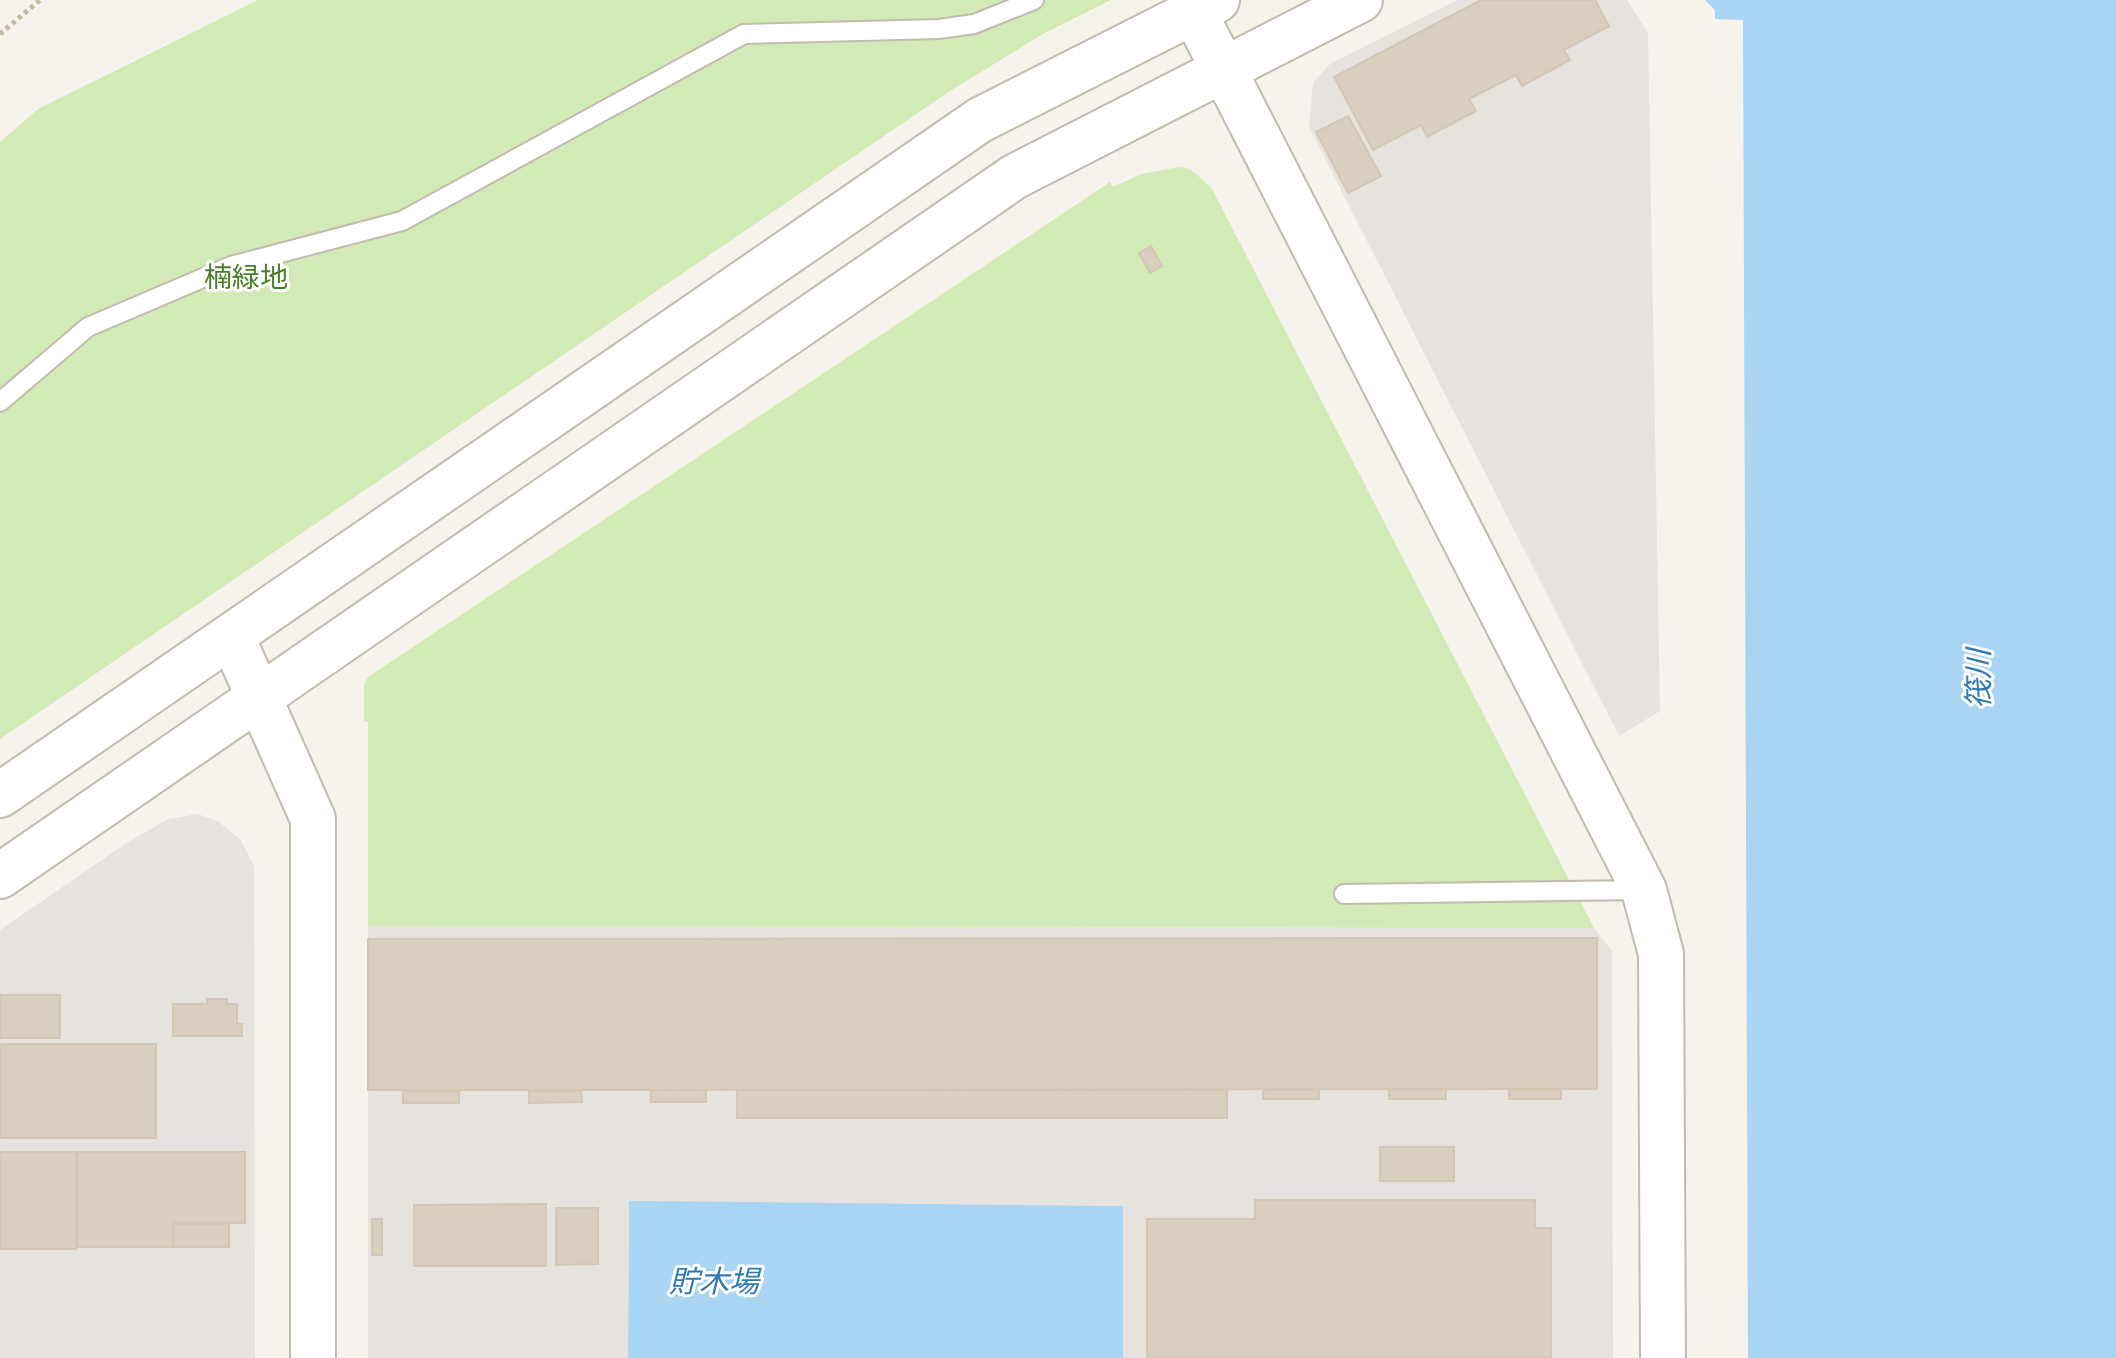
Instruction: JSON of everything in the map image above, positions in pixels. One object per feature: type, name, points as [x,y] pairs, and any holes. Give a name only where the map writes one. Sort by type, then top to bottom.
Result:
[{"type":"street","points":[[0,876],[1014,177],[1360,0]]},
{"type":"street","points":[[0,795],[980,120],[1199,4],[1223,72],[1644,890],[1661,954],[1663,1358]]},
{"type":"street","points":[[232,637],[313,819],[313,1358]]},
{"type":"lane","points":[[0,402],[88,327],[231,266],[402,221],[744,34],[939,29],[974,24],[1034,0]]},
{"type":"lane","points":[[1344,894],[1644,890]]},
{"type":"path","points":[[0,34],[40,0]]},
{"type":"shaded area","points":[[1458,0],[1627,0],[1648,33],[1660,711],[1619,736],[1309,127],[1313,83],[1330,64]]},
{"type":"shaded area","points":[[198,814],[219,822],[240,839],[254,866],[255,1358],[0,1358],[0,930],[125,844],[168,819]]},
{"type":"shaded area","points":[[368,926],[1594,928],[1612,951],[1613,1358],[1123,1358],[1122,1206],[629,1202],[628,1358],[368,1358]]},
{"type":"green space","name":"楠緑地","points":[[258,0],[1111,0],[1043,34],[947,93],[0,739],[0,142],[38,109]]},
{"type":"green space","points":[[1179,167],[1190,169],[1211,187],[1594,928],[368,926],[368,722],[364,721],[364,684],[368,677],[1110,182],[1113,187],[1141,174]]},
{"type":"water","name":"筏川","points":[[1705,0],[2116,0],[2116,1358],[1748,1358],[1743,20],[1715,19],[1715,10]]},
{"type":"water","name":"貯木場","points":[[629,1201],[1123,1206],[1123,1358],[628,1358]]},
{"type":"building","points":[[1481,0],[1595,0],[1609,26],[1564,50],[1570,60],[1522,86],[1516,75],[1469,99],[1476,111],[1427,137],[1421,125],[1373,150],[1334,77]]},
{"type":"building","points":[[1348,116],[1381,176],[1348,193],[1316,132]]},
{"type":"building","points":[[1151,246],[1162,266],[1150,273],[1139,253]]},
{"type":"building","points":[[1597,938],[1597,1089],[368,1090],[368,939]]},
{"type":"building","points":[[0,995],[60,995],[60,1038],[0,1038]]},
{"type":"building","points":[[207,999],[227,999],[227,1004],[237,1004],[237,1024],[242,1024],[242,1036],[173,1036],[173,1004],[207,1004]]},
{"type":"building","points":[[0,1044],[156,1044],[156,1138],[0,1138]]},
{"type":"building","points":[[651,1090],[706,1090],[706,1102],[651,1102]]},
{"type":"building","points":[[737,1090],[1227,1090],[1227,1118],[737,1118]]},
{"type":"building","points":[[1263,1090],[1319,1090],[1319,1099],[1263,1099]]},
{"type":"building","points":[[1389,1090],[1446,1090],[1446,1099],[1389,1099]]},
{"type":"building","points":[[1509,1090],[1561,1090],[1561,1099],[1509,1099]]},
{"type":"building","points":[[403,1091],[459,1091],[459,1103],[403,1103]]},
{"type":"building","points":[[529,1091],[581,1091],[582,1102],[529,1103]]},
{"type":"building","points":[[1380,1147],[1454,1147],[1454,1181],[1380,1181]]},
{"type":"building","points":[[0,1152],[76,1152],[76,1249],[0,1249]]},
{"type":"building","points":[[77,1152],[245,1152],[245,1223],[173,1223],[173,1247],[77,1247]]},
{"type":"building","points":[[1255,1200],[1535,1200],[1535,1228],[1551,1228],[1551,1358],[1147,1358],[1147,1219],[1255,1219]]},
{"type":"building","points":[[546,1204],[546,1266],[414,1266],[414,1205]]},
{"type":"building","points":[[556,1208],[598,1208],[598,1264],[556,1265]]},
{"type":"building","points":[[372,1219],[382,1219],[382,1255],[372,1255]]},
{"type":"building","points":[[174,1224],[229,1224],[229,1247],[174,1247]]}]
